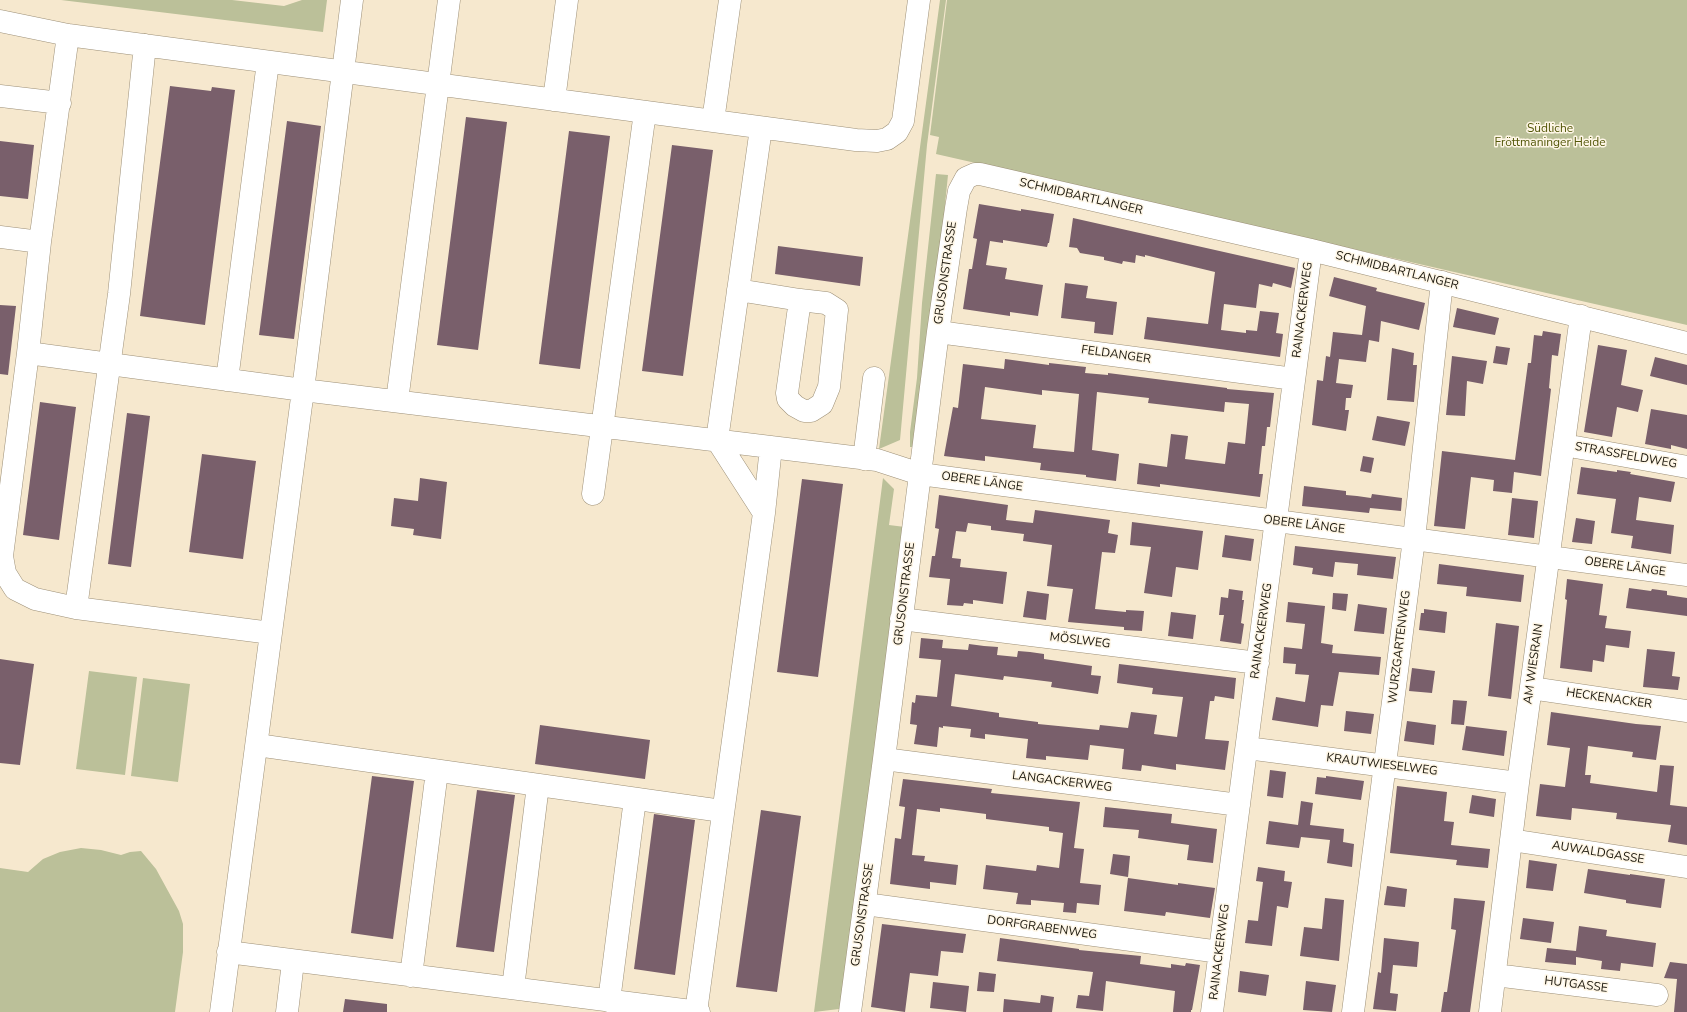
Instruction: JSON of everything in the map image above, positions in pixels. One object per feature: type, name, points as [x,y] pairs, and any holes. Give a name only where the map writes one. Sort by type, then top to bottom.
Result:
[{"type":"street","points":[[221,1012],[303,390],[352,0]]},
{"type":"street","points":[[397,401],[449,0]]},
{"type":"street","points":[[554,100],[567,0]]},
{"type":"street","points":[[713,121],[730,0]]},
{"type":"street","points":[[0,21],[68,35],[761,128],[856,140],[877,141],[887,139],[897,132],[903,121],[919,0]]},
{"type":"street","points":[[68,35],[40,242],[28,353],[5,494],[2,556],[6,589],[15,589],[35,599],[76,608],[271,633]]},
{"type":"street","points":[[76,608],[119,294],[145,45]]},
{"type":"street","points":[[227,380],[268,62]]},
{"type":"street","points":[[0,96],[60,103]]},
{"type":"street","points":[[593,494],[645,112]]},
{"type":"street","points":[[761,128],[717,440],[764,513]]},
{"type":"street","name":"SCHMIDBARTLANGER","points":[[966,178],[975,174],[980,174],[1311,250],[1687,343]]},
{"type":"street","name":"GRUSONSTRASSE","points":[[850,1012],[884,759],[938,332],[959,191],[966,178]]},
{"type":"street","points":[[0,237],[40,242]]},
{"type":"street","name":"RAINACKERWEG","points":[[1212,1012],[1311,250]]},
{"type":"street","name":"WURZGARTENWEG","points":[[1354,1012],[1414,539],[1442,282]]},
{"type":"street","points":[[738,290],[800,300]]},
{"type":"street","name":"AM WIESRAIN","points":[[1490,1012],[1518,783],[1581,316]]},
{"type":"street","name":"FELDANGER","points":[[938,332],[1294,379]]},
{"type":"street","name":"OBERE LÄNGE","points":[[28,353],[303,390],[877,460],[920,474],[1687,575]]},
{"type":"street","points":[[864,459],[874,378]]},
{"type":"street","name":"STRASSFELDWEG","points":[[1564,445],[1687,466]]},
{"type":"street","points":[[228,952],[293,962],[513,988],[697,1012],[722,811],[764,513],[771,447]]},
{"type":"street","name":"MÖSLWEG","points":[[901,618],[1258,663]]},
{"type":"street","name":"HECKENACKER","points":[[1531,688],[1687,711]]},
{"type":"street","points":[[257,745],[722,811]]},
{"type":"street","name":"KRAUTWIESELWEG","points":[[1247,748],[1518,783]]},
{"type":"street","name":"LANGACKERWEG","points":[[884,759],[1239,805]]},
{"type":"street","points":[[411,976],[437,771]]},
{"type":"street","points":[[513,988],[538,785]]},
{"type":"street","points":[[609,1000],[636,798]]},
{"type":"street","name":"AUWALDGASSE","points":[[1511,840],[1686,867]]},
{"type":"street","name":"DORFGRABENWEG","points":[[865,904],[1220,952]]},
{"type":"street","points":[[287,1012],[293,962]]},
{"type":"street","name":"HUTGASSE","points":[[1494,975],[1657,995]]},
{"type":"green space","points":[[61,0],[232,0],[284,6],[302,0],[327,0],[323,32]]},
{"type":"green space","points":[[940,0],[946,0],[927,145],[900,440],[879,449]]},
{"type":"green space","name":"Südliche Fröttmaninger Heide","points":[[947,0],[1687,0],[1687,325],[936,154],[939,137],[930,135]]},
{"type":"green space","points":[[936,174],[948,175],[935,304],[913,447],[910,447],[910,432],[917,378],[922,303]]},
{"type":"green space","points":[[883,478],[894,489],[889,525],[905,527],[841,999],[839,1009],[814,1012]]},
{"type":"green space","points":[[89,671],[137,677],[125,775],[76,769]]},
{"type":"green space","points":[[143,678],[190,684],[178,782],[131,776]]},
{"type":"green space","points":[[81,848],[101,850],[121,855],[141,851],[156,869],[179,911],[183,924],[183,952],[175,1012],[0,1012],[0,868],[28,872],[43,859],[60,852]]},
{"type":"building","points":[[170,86],[211,91],[212,87],[235,90],[205,325],[140,316]]},
{"type":"building","points":[[466,117],[507,122],[478,350],[437,345]]},
{"type":"building","points":[[287,121],[321,126],[294,339],[259,335]]},
{"type":"building","points":[[569,131],[610,136],[580,369],[539,364]]},
{"type":"building","points":[[0,141],[34,145],[28,199],[0,196]]},
{"type":"building","points":[[672,145],[713,150],[683,376],[642,371]]},
{"type":"building","points":[[979,204],[1021,211],[1021,209],[1054,214],[1047,247],[1003,240],[1003,243],[990,241],[986,265],[1007,268],[1005,279],[1043,285],[1038,316],[1010,312],[1010,316],[963,309],[969,269],[972,269],[977,239],[973,238]]},
{"type":"building","points":[[1073,218],[1295,268],[1291,288],[1273,283],[1272,287],[1259,284],[1256,308],[1224,304],[1221,330],[1246,333],[1246,330],[1257,331],[1260,311],[1279,313],[1276,333],[1283,334],[1280,357],[1144,339],[1147,317],[1208,324],[1215,272],[1145,255],[1145,257],[1136,255],[1135,263],[1123,261],[1122,264],[1104,260],[1104,257],[1080,253],[1077,248],[1069,247]]},
{"type":"building","points":[[778,246],[863,257],[860,286],[775,274]]},
{"type":"building","points":[[1334,277],[1377,288],[1376,291],[1425,303],[1419,330],[1381,321],[1379,342],[1369,340],[1366,362],[1339,359],[1336,383],[1353,385],[1351,398],[1346,398],[1345,410],[1349,410],[1346,431],[1312,425],[1317,380],[1323,381],[1326,356],[1330,357],[1333,332],[1362,335],[1366,306],[1329,296]]},
{"type":"building","points":[[1065,283],[1088,286],[1086,298],[1117,302],[1113,335],[1094,333],[1095,322],[1061,318]]},
{"type":"building","points":[[0,305],[16,306],[8,375],[0,374]]},
{"type":"building","points":[[1457,308],[1499,318],[1495,335],[1453,327]]},
{"type":"building","points":[[1543,331],[1561,334],[1558,356],[1552,355],[1549,388],[1551,389],[1541,476],[1514,472],[1512,493],[1493,491],[1494,480],[1471,477],[1465,529],[1434,526],[1442,451],[1515,460],[1528,363],[1531,363],[1534,335],[1542,336]]},
{"type":"building","points":[[1598,345],[1627,350],[1621,385],[1643,390],[1638,412],[1617,407],[1612,437],[1584,432]]},
{"type":"building","points":[[1496,346],[1510,348],[1507,365],[1493,363]]},
{"type":"building","points":[[1392,348],[1414,353],[1413,365],[1417,365],[1414,402],[1387,400]]},
{"type":"building","points":[[1452,356],[1487,361],[1483,384],[1467,381],[1465,416],[1446,415]]},
{"type":"building","points":[[1655,357],[1687,365],[1687,385],[1650,376]]},
{"type":"building","points":[[1005,359],[1049,365],[1049,363],[1086,367],[1085,373],[1108,375],[1108,373],[1227,389],[1274,393],[1270,427],[1267,427],[1265,446],[1262,446],[1259,474],[1263,474],[1260,497],[1160,484],[1160,487],[1137,484],[1139,463],[1167,467],[1171,434],[1188,436],[1185,459],[1225,464],[1228,442],[1245,444],[1249,404],[1225,402],[1224,412],[1148,403],[1149,398],[1097,392],[1092,450],[1119,454],[1116,481],[1086,477],[1086,475],[1040,470],[1041,463],[985,456],[985,461],[944,456],[953,407],[958,408],[963,364],[1004,369]],"holes":[[[985,387],[1042,395],[1042,390],[1079,394],[1074,452],[1033,448],[1036,425],[981,419]]]},
{"type":"building","points":[[40,402],[76,407],[59,540],[23,535]]},
{"type":"building","points":[[1651,409],[1687,415],[1687,449],[1671,445],[1671,449],[1645,444]]},
{"type":"building","points":[[127,413],[150,416],[131,567],[108,564]]},
{"type":"building","points":[[1377,416],[1410,422],[1405,446],[1372,440]]},
{"type":"building","points":[[202,454],[256,461],[243,559],[189,552]]},
{"type":"building","points":[[1363,456],[1374,458],[1371,473],[1360,471]]},
{"type":"building","points":[[1581,467],[1617,472],[1617,470],[1631,472],[1630,474],[1675,482],[1671,502],[1639,497],[1636,520],[1674,525],[1671,554],[1631,548],[1633,536],[1611,533],[1616,499],[1577,494]]},
{"type":"building","points":[[420,478],[447,482],[441,539],[413,535],[414,529],[391,526],[394,498],[418,501]]},
{"type":"building","points":[[802,479],[843,484],[818,677],[777,672]]},
{"type":"building","points":[[1304,486],[1346,491],[1346,495],[1371,498],[1372,494],[1402,498],[1401,511],[1370,508],[1369,513],[1302,506]]},
{"type":"building","points":[[939,495],[1008,505],[1006,520],[1033,523],[1035,510],[1110,520],[1108,533],[1118,535],[1115,553],[1102,552],[1095,609],[1126,612],[1126,610],[1144,611],[1142,631],[1124,630],[1124,627],[1068,622],[1073,589],[1047,586],[1052,545],[1023,541],[1024,534],[991,530],[991,526],[968,523],[966,532],[956,531],[952,558],[961,559],[960,567],[1007,572],[1003,604],[973,600],[973,604],[964,603],[963,606],[947,605],[950,579],[929,577],[932,556],[935,556],[939,529],[935,528]]},
{"type":"building","points":[[1512,498],[1538,501],[1534,538],[1508,535]]},
{"type":"building","points":[[1576,518],[1595,521],[1592,544],[1572,542]]},
{"type":"building","points":[[1132,522],[1203,531],[1198,570],[1176,567],[1172,597],[1144,593],[1151,547],[1130,545]]},
{"type":"building","points":[[1225,535],[1254,539],[1251,561],[1222,557]]},
{"type":"building","points":[[1295,546],[1396,557],[1393,579],[1357,575],[1358,564],[1335,562],[1333,577],[1312,574],[1313,568],[1293,565]]},
{"type":"building","points":[[1439,564],[1524,575],[1521,602],[1466,596],[1467,587],[1437,584]]},
{"type":"building","points":[[1567,579],[1603,584],[1599,615],[1607,616],[1605,628],[1631,631],[1629,648],[1606,645],[1604,662],[1593,660],[1592,672],[1560,668],[1567,600],[1565,599]]},
{"type":"building","points":[[1629,588],[1651,591],[1652,589],[1667,591],[1667,595],[1687,598],[1687,616],[1626,608]]},
{"type":"building","points":[[1229,589],[1243,591],[1242,600],[1244,600],[1241,623],[1244,624],[1241,644],[1220,641],[1224,615],[1219,615],[1221,597],[1228,598]]},
{"type":"building","points":[[1027,591],[1049,594],[1046,620],[1023,617]]},
{"type":"building","points":[[1333,593],[1348,594],[1346,611],[1332,609]]},
{"type":"building","points":[[1288,602],[1325,606],[1321,643],[1333,645],[1332,653],[1381,657],[1379,675],[1339,672],[1333,706],[1321,705],[1318,727],[1272,720],[1276,697],[1305,702],[1309,675],[1295,674],[1296,664],[1283,663],[1284,647],[1302,649],[1305,624],[1286,622]]},
{"type":"building","points":[[1358,604],[1387,608],[1384,634],[1354,631]]},
{"type":"building","points":[[1424,609],[1447,612],[1445,633],[1419,630],[1421,613],[1424,613]]},
{"type":"building","points":[[1171,612],[1196,615],[1193,639],[1168,636]]},
{"type":"building","points":[[1496,623],[1519,626],[1511,699],[1488,696]]},
{"type":"building","points":[[921,638],[943,640],[942,648],[968,650],[969,644],[998,647],[997,655],[1017,657],[1018,651],[1030,652],[1044,654],[1044,659],[1092,666],[1091,675],[1101,676],[1098,694],[1051,687],[1052,682],[1004,676],[1003,680],[955,674],[951,706],[999,713],[999,717],[1038,722],[1038,724],[1099,730],[1100,725],[1128,728],[1131,712],[1157,715],[1154,734],[1177,737],[1183,697],[1152,694],[1153,688],[1117,683],[1119,664],[1236,678],[1234,699],[1215,696],[1214,701],[1210,701],[1205,739],[1229,741],[1225,770],[1176,764],[1176,770],[1142,765],[1141,771],[1122,769],[1124,749],[1090,745],[1088,760],[1046,756],[1046,760],[1026,758],[1028,739],[985,734],[985,739],[970,737],[971,729],[943,726],[943,728],[939,727],[937,747],[914,744],[917,725],[910,724],[912,702],[915,703],[916,695],[937,697],[941,660],[919,658]]},
{"type":"building","points":[[1647,649],[1675,652],[1672,676],[1680,677],[1678,690],[1643,687]]},
{"type":"building","points":[[0,659],[34,664],[20,765],[0,763]]},
{"type":"building","points":[[1412,668],[1435,671],[1432,693],[1409,691]]},
{"type":"building","points":[[1453,700],[1467,701],[1464,725],[1451,724]]},
{"type":"building","points":[[1346,711],[1374,714],[1371,734],[1344,731]]},
{"type":"building","points":[[1551,712],[1661,726],[1656,760],[1632,757],[1633,752],[1588,746],[1585,775],[1591,775],[1590,783],[1657,792],[1660,765],[1674,766],[1670,805],[1687,807],[1687,845],[1668,842],[1671,825],[1616,819],[1617,813],[1572,808],[1571,820],[1536,816],[1540,784],[1565,787],[1570,748],[1547,745]]},
{"type":"building","points":[[1407,721],[1436,725],[1434,745],[1404,741]]},
{"type":"building","points":[[540,725],[650,740],[645,779],[535,764]]},
{"type":"building","points":[[1466,726],[1507,731],[1504,756],[1462,750]]},
{"type":"building","points":[[1270,770],[1286,772],[1283,798],[1267,796]]},
{"type":"building","points":[[372,776],[414,781],[393,939],[351,933]]},
{"type":"building","points":[[1326,776],[1364,781],[1361,800],[1315,794],[1317,777],[1326,778]]},
{"type":"building","points":[[903,779],[992,789],[991,793],[1080,802],[1074,848],[1084,849],[1080,883],[1101,885],[1099,905],[1077,903],[1076,913],[1063,912],[1064,903],[1031,900],[1031,905],[1016,904],[1018,893],[983,889],[986,865],[1036,871],[1037,865],[1059,868],[1063,833],[1049,831],[1049,827],[986,819],[986,814],[940,808],[940,812],[917,809],[912,855],[925,856],[924,861],[958,865],[956,885],[930,882],[930,889],[890,884],[895,838],[901,839],[905,807],[899,806]]},
{"type":"building","points":[[1397,786],[1447,792],[1444,821],[1454,822],[1451,845],[1490,849],[1488,868],[1456,865],[1457,860],[1390,853]]},
{"type":"building","points":[[477,790],[515,795],[494,952],[456,947]]},
{"type":"building","points":[[1472,795],[1496,799],[1494,817],[1469,813]]},
{"type":"building","points":[[1301,801],[1313,803],[1310,825],[1344,829],[1343,842],[1354,844],[1352,867],[1327,863],[1330,840],[1301,837],[1299,848],[1266,844],[1269,821],[1298,825]]},
{"type":"building","points":[[1105,807],[1172,814],[1171,823],[1217,829],[1213,863],[1187,860],[1189,845],[1138,838],[1139,830],[1103,827]]},
{"type":"building","points":[[761,810],[801,816],[777,992],[736,987]]},
{"type":"building","points":[[654,814],[695,820],[675,975],[634,969]]},
{"type":"building","points":[[1113,854],[1130,856],[1128,877],[1110,874]]},
{"type":"building","points":[[1529,860],[1557,864],[1553,891],[1526,888]]},
{"type":"building","points":[[1258,867],[1285,871],[1284,881],[1292,882],[1288,908],[1277,906],[1272,946],[1245,943],[1248,920],[1258,921],[1263,882],[1256,881]]},
{"type":"building","points":[[1588,869],[1665,879],[1661,908],[1626,903],[1626,900],[1584,893]]},
{"type":"building","points":[[1128,878],[1178,885],[1178,883],[1215,888],[1210,918],[1166,912],[1165,916],[1124,911]]},
{"type":"building","points":[[1387,886],[1407,889],[1405,907],[1384,905]]},
{"type":"building","points":[[1325,898],[1344,900],[1339,961],[1300,956],[1304,927],[1322,929]]},
{"type":"building","points":[[1454,898],[1485,901],[1470,1012],[1441,1012],[1444,992],[1447,992],[1456,930],[1451,929]]},
{"type":"building","points":[[1523,918],[1554,922],[1551,943],[1520,939]]},
{"type":"building","points":[[882,924],[966,934],[963,953],[941,951],[938,976],[910,973],[905,1012],[871,1007]]},
{"type":"building","points":[[1579,926],[1607,930],[1606,936],[1656,943],[1653,967],[1621,963],[1620,971],[1601,969],[1602,961],[1576,957],[1576,965],[1545,962],[1547,948],[1576,951]]},
{"type":"building","points":[[1000,938],[1079,950],[1141,956],[1140,964],[1171,968],[1171,964],[1185,966],[1186,963],[1200,965],[1192,1010],[1191,1012],[1173,1012],[1175,991],[1106,981],[1103,1011],[1076,1008],[1078,995],[1089,996],[1093,972],[997,961]]},
{"type":"building","points":[[1384,938],[1419,942],[1417,967],[1393,965],[1390,993],[1398,994],[1396,1011],[1373,1009],[1378,972],[1381,973]]},
{"type":"building","points":[[1670,962],[1687,964],[1687,1012],[1674,1012],[1677,979],[1664,978]]},
{"type":"building","points":[[1240,971],[1269,975],[1266,996],[1238,992]]},
{"type":"building","points":[[979,972],[996,974],[994,992],[977,991]]},
{"type":"building","points":[[1306,981],[1336,985],[1332,1012],[1303,1010]]},
{"type":"building","points":[[933,982],[969,986],[966,1012],[930,1008]]},
{"type":"building","points":[[1041,995],[1054,997],[1052,1012],[1003,1012],[1004,999],[1040,1003]]},
{"type":"building","points":[[345,999],[387,1004],[387,1012],[343,1012]]}]
